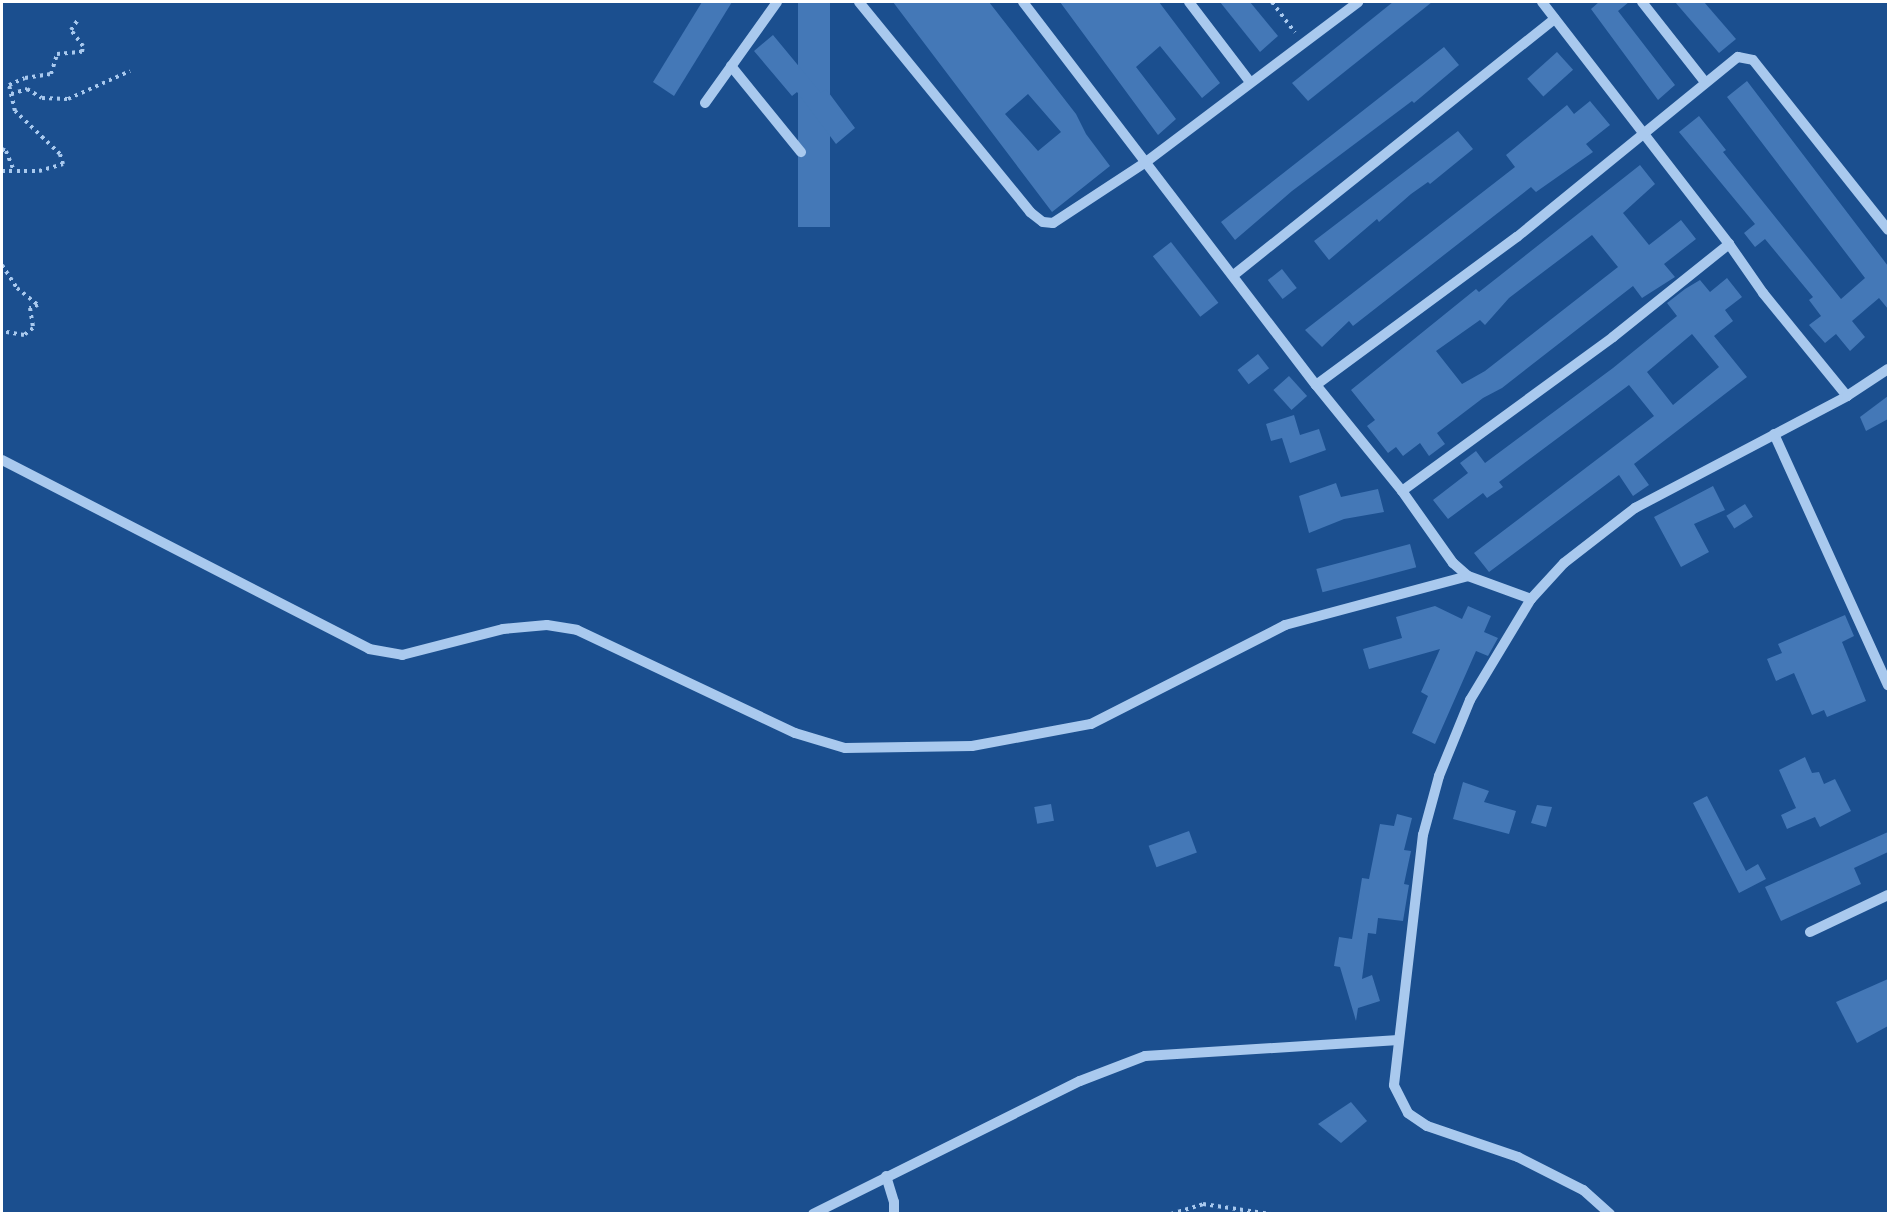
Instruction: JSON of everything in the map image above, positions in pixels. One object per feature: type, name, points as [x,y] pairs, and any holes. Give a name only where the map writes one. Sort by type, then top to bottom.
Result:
[{"type":"street","points":[[705,103],[777,2]]},
{"type":"street","points":[[859,2],[1030,212],[1043,222],[1066,218],[1146,162],[1358,2]]},
{"type":"street","points":[[1023,2],[1235,274],[1316,385],[1402,491],[1453,563],[1468,576],[1532,599]]},
{"type":"street","points":[[1189,2],[1250,82]]},
{"type":"street","points":[[1542,2],[1730,244],[1763,293],[1847,396]]},
{"type":"street","points":[[1642,2],[1705,82]]},
{"type":"street","points":[[1235,274],[1555,19]]},
{"type":"street","points":[[1316,385],[1517,237],[1643,132],[1738,57],[1753,60],[1888,230]]},
{"type":"street","points":[[731,66],[801,152]]},
{"type":"street","points":[[1402,491],[1613,337],[1730,244]]},
{"type":"street","points":[[1611,1214],[1583,1190],[1527,1161],[1427,1126],[1408,1113],[1394,1085],[1423,835],[1439,776],[1470,700],[1532,599],[1564,563],[1635,508],[1847,396],[1888,369]]},
{"type":"street","points":[[1774,434],[1888,686]]},
{"type":"street","points":[[2,460],[369,649],[402,655],[503,629],[547,625],[577,630],[795,733],[845,748],[972,746],[1091,724],[1286,625],[1468,576]]},
{"type":"street","points":[[1810,932],[1888,895]]},
{"type":"street","points":[[813,1214],[1080,1081],[1145,1056],[1398,1040]]},
{"type":"street","points":[[886,1176],[894,1214]]},
{"type":"path","points":[[1272,2],[1303,43]]},
{"type":"path","points":[[2,171],[39,171],[63,164],[60,154],[15,111],[9,85],[25,78],[51,74],[57,54],[82,52],[83,46],[71,30],[77,21]]},
{"type":"path","points":[[10,94],[27,89],[42,98],[68,99],[130,71]]},
{"type":"path","points":[[2,149],[6,151],[14,171]]},
{"type":"path","points":[[2,266],[17,288],[38,305],[30,308],[33,328],[24,335],[2,331]]},
{"type":"path","points":[[1171,1214],[1203,1204],[1270,1214]]},
{"type":"building","points":[[702,2],[732,2],[674,96],[653,82]]},
{"type":"building","points":[[798,2],[830,2],[830,227],[798,227]]},
{"type":"building","points":[[893,2],[989,2],[1076,114],[1086,134],[1110,166],[1052,212]],"holes":[[[1028,94],[1061,132],[1038,151],[1005,114]]]},
{"type":"building","points":[[1060,2],[1159,2],[1220,83],[1202,98],[1160,46],[1136,67],[1176,119],[1158,135]]},
{"type":"building","points":[[1220,2],[1250,2],[1278,36],[1260,52]]},
{"type":"building","points":[[1393,2],[1432,2],[1308,101],[1292,83]]},
{"type":"building","points":[[1599,2],[1629,2],[1618,11],[1675,85],[1658,100],[1591,9]]},
{"type":"building","points":[[1675,2],[1704,2],[1736,39],[1719,53]]},
{"type":"building","points":[[773,35],[821,93],[826,89],[855,128],[836,144],[797,92],[792,96],[754,51]]},
{"type":"building","points":[[1444,47],[1459,65],[1414,103],[1412,101],[1292,191],[1235,240],[1221,222]]},
{"type":"building","points":[[1557,52],[1573,70],[1543,97],[1527,79]]},
{"type":"building","points":[[1747,81],[1888,266],[1888,309],[1879,298],[1852,321],[1865,337],[1850,351],[1836,334],[1825,343],[1809,325],[1821,316],[1809,300],[1813,297],[1765,239],[1755,247],[1744,233],[1755,224],[1679,132],[1699,116],[1726,150],[1723,152],[1841,299],[1865,278],[1727,97]]},
{"type":"building","points":[[1590,101],[1610,125],[1586,144],[1593,152],[1536,192],[1531,187],[1353,326],[1349,321],[1322,347],[1305,330],[1515,167],[1506,155],[1567,105],[1574,114]]},
{"type":"building","points":[[1458,131],[1473,149],[1430,184],[1428,182],[1411,194],[1379,222],[1377,219],[1329,260],[1314,241]]},
{"type":"building","points":[[1640,165],[1655,184],[1623,213],[1649,245],[1681,220],[1696,239],[1664,264],[1675,277],[1642,298],[1633,286],[1502,388],[1483,398],[1437,433],[1445,444],[1429,456],[1420,443],[1403,456],[1396,447],[1388,453],[1367,426],[1375,420],[1351,390],[1476,289],[1479,292]],"holes":[[[1592,235],[1618,267],[1485,371],[1462,384],[1436,351],[1480,320],[1485,325],[1509,298]]]},
{"type":"building","points":[[1171,242],[1218,303],[1200,317],[1153,256]]},
{"type":"building","points":[[1282,269],[1297,288],[1283,299],[1268,280]]},
{"type":"building","points":[[1727,278],[1742,297],[1725,310],[1733,321],[1714,336],[1747,377],[1634,464],[1649,485],[1633,496],[1619,475],[1489,572],[1474,553],[1654,416],[1629,385],[1499,482],[1503,487],[1487,498],[1483,493],[1448,519],[1433,500],[1468,473],[1460,463],[1476,451],[1485,463],[1613,368],[1677,316],[1667,303],[1685,289],[1700,280],[1710,292]],"holes":[[[1692,334],[1719,367],[1673,405],[1647,372]]]},
{"type":"building","points":[[1258,354],[1269,368],[1249,384],[1238,370]]},
{"type":"building","points":[[1289,376],[1307,396],[1291,410],[1273,390]]},
{"type":"building","points":[[1888,396],[1888,419],[1866,431],[1860,417]]},
{"type":"building","points":[[1294,415],[1300,435],[1319,429],[1326,450],[1290,463],[1282,438],[1271,441],[1266,424]]},
{"type":"building","points":[[1336,483],[1341,497],[1378,489],[1384,512],[1344,519],[1309,533],[1299,496]]},
{"type":"building","points":[[1713,486],[1725,510],[1694,524],[1709,552],[1681,567],[1654,517]]},
{"type":"building","points":[[1745,504],[1753,517],[1734,528],[1726,516]]},
{"type":"building","points":[[1410,544],[1416,567],[1323,592],[1316,569]]},
{"type":"building","points":[[1435,606],[1462,619],[1468,606],[1491,616],[1484,632],[1498,638],[1488,656],[1476,651],[1435,744],[1412,733],[1428,696],[1421,692],[1440,649],[1369,669],[1363,649],[1402,638],[1396,617]]},
{"type":"building","points":[[1845,615],[1854,636],[1842,642],[1866,701],[1827,717],[1824,710],[1812,715],[1794,673],[1776,681],[1767,659],[1782,653],[1778,644]]},
{"type":"building","points":[[1805,757],[1812,773],[1819,772],[1824,784],[1835,779],[1851,811],[1820,827],[1815,817],[1787,829],[1781,815],[1796,808],[1779,770]]},
{"type":"building","points":[[1463,782],[1489,791],[1484,802],[1516,811],[1509,834],[1453,819]]},
{"type":"building","points":[[1707,796],[1746,871],[1758,864],[1766,879],[1739,893],[1693,803]]},
{"type":"building","points":[[1051,804],[1054,821],[1037,824],[1034,807]]},
{"type":"building","points":[[1537,805],[1552,807],[1546,827],[1531,823]]},
{"type":"building","points":[[1397,814],[1412,818],[1404,850],[1411,851],[1404,884],[1409,885],[1403,921],[1378,918],[1376,934],[1368,933],[1362,979],[1372,975],[1380,1001],[1358,1008],[1356,1021],[1340,967],[1334,966],[1339,937],[1352,939],[1362,878],[1369,879],[1380,824],[1394,826]]},
{"type":"building","points":[[1189,831],[1197,853],[1156,867],[1149,846]]},
{"type":"building","points":[[1888,832],[1888,852],[1854,868],[1861,884],[1781,921],[1765,887]]},
{"type":"building","points":[[1888,979],[1888,1026],[1857,1043],[1836,1002]]},
{"type":"building","points":[[1351,1102],[1367,1121],[1341,1143],[1318,1124]]}]
